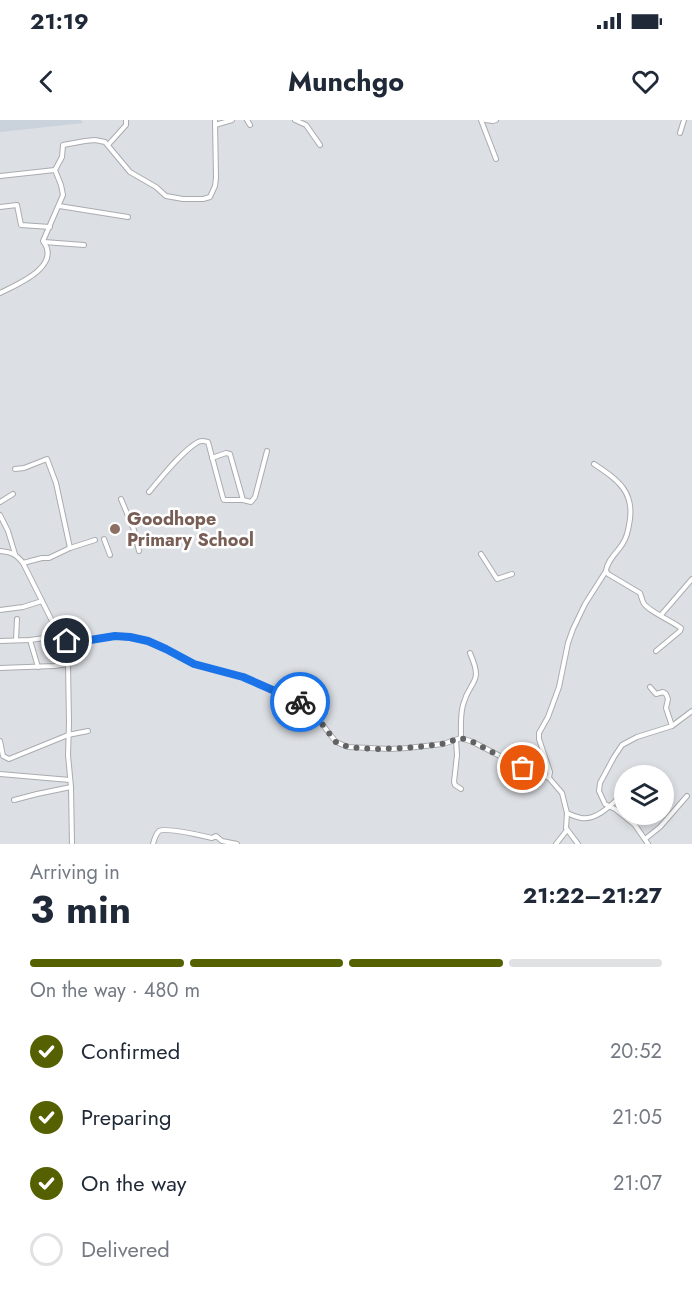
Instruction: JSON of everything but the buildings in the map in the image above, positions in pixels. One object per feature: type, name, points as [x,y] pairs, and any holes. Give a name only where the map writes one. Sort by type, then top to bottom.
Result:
[{"type":"street","points":[[108,145],[126,125],[126,120]]},
{"type":"street","points":[[55,170],[62,157],[64,144],[95,140],[105,142],[130,172],[156,187],[166,196],[203,199],[210,196],[215,186],[215,123],[232,120]]},
{"type":"street","points":[[247,120],[249,125]]},
{"type":"street","points":[[295,120],[306,125],[320,145]]},
{"type":"street","points":[[481,120],[496,159]]},
{"type":"street","points":[[485,120],[496,120]]},
{"type":"street","points":[[680,133],[684,120]]},
{"type":"street","points":[[0,177],[55,170]]},
{"type":"street","points":[[43,241],[63,193],[55,170]]},
{"type":"street","points":[[0,207],[17,205],[21,225],[50,227]]},
{"type":"street","points":[[59,206],[128,217]]},
{"type":"street","points":[[43,241],[84,244]]},
{"type":"street","points":[[0,293],[36,273],[45,265],[48,259],[48,249],[43,241]]},
{"type":"street","points":[[149,492],[190,448],[200,441],[208,442],[224,500],[251,502],[267,451]]},
{"type":"street","points":[[212,458],[226,453],[230,454],[243,500]]},
{"type":"street","points":[[15,469],[47,459],[56,483],[70,548]]},
{"type":"street","points":[[578,844],[567,830],[567,813],[562,793],[550,781],[550,772],[539,733],[548,717],[559,687],[573,629],[585,604],[606,571],[606,566],[626,538],[631,511],[626,490],[617,480],[594,464]]},
{"type":"street","points":[[0,502],[13,494]]},
{"type":"street","points":[[121,499],[134,530],[139,551]]},
{"type":"street","points":[[0,514],[15,555]]},
{"type":"street","points":[[104,539],[110,555]]},
{"type":"street","points":[[23,563],[49,558],[95,540]]},
{"type":"street","points":[[0,551],[10,552],[23,563],[60,638],[68,664],[68,755],[74,844]]},
{"type":"street","points":[[481,554],[497,579],[512,574]]},
{"type":"street","points":[[606,571],[638,591],[648,609],[680,627],[681,629],[656,651]]},
{"type":"street","points":[[661,615],[692,579]]},
{"type":"street","points":[[0,610],[23,607],[42,601]]},
{"type":"street","points":[[16,640],[17,619]]},
{"type":"street","points":[[0,640],[60,638],[67,641],[84,641],[115,636],[130,637],[156,644],[194,664],[243,677],[301,703],[315,715],[336,742],[348,747],[407,748],[442,744],[458,739],[473,742],[533,773],[549,778]]},
{"type":"street","points":[[30,640],[38,667]]},
{"type":"street","points":[[461,789],[454,782],[462,708],[477,677],[475,663],[470,653]]},
{"type":"street","points":[[0,669],[68,664]]},
{"type":"street","points":[[650,687],[656,694],[663,692],[666,694],[668,699],[666,708],[672,726]]},
{"type":"street","points":[[687,796],[647,842],[635,825],[605,804],[599,789],[602,778],[622,745],[636,737],[672,726],[692,711]]},
{"type":"street","points":[[0,741],[3,756],[9,759],[68,735],[88,731]]},
{"type":"street","points":[[0,774],[70,780]]},
{"type":"street","points":[[14,800],[71,787]]},
{"type":"street","points":[[567,813],[583,819],[593,817],[614,802]]},
{"type":"street","points":[[153,844],[159,831],[162,830],[212,838],[216,836],[222,841],[237,844]]},
{"type":"street","points":[[556,844],[567,830]]},
{"type":"shaded area","points":[[0,120],[81,120],[83,123],[0,132]]},
{"type":"way so far","points":[[300,702],[315,715],[336,742],[348,747],[407,748],[442,744],[461,738],[523,768]]},
{"type":"place","name":"Goodhope Primary School","points":[[115,529]]},
{"type":"route","points":[[67,641],[115,636],[148,641],[194,664],[243,677],[300,702]]}]
